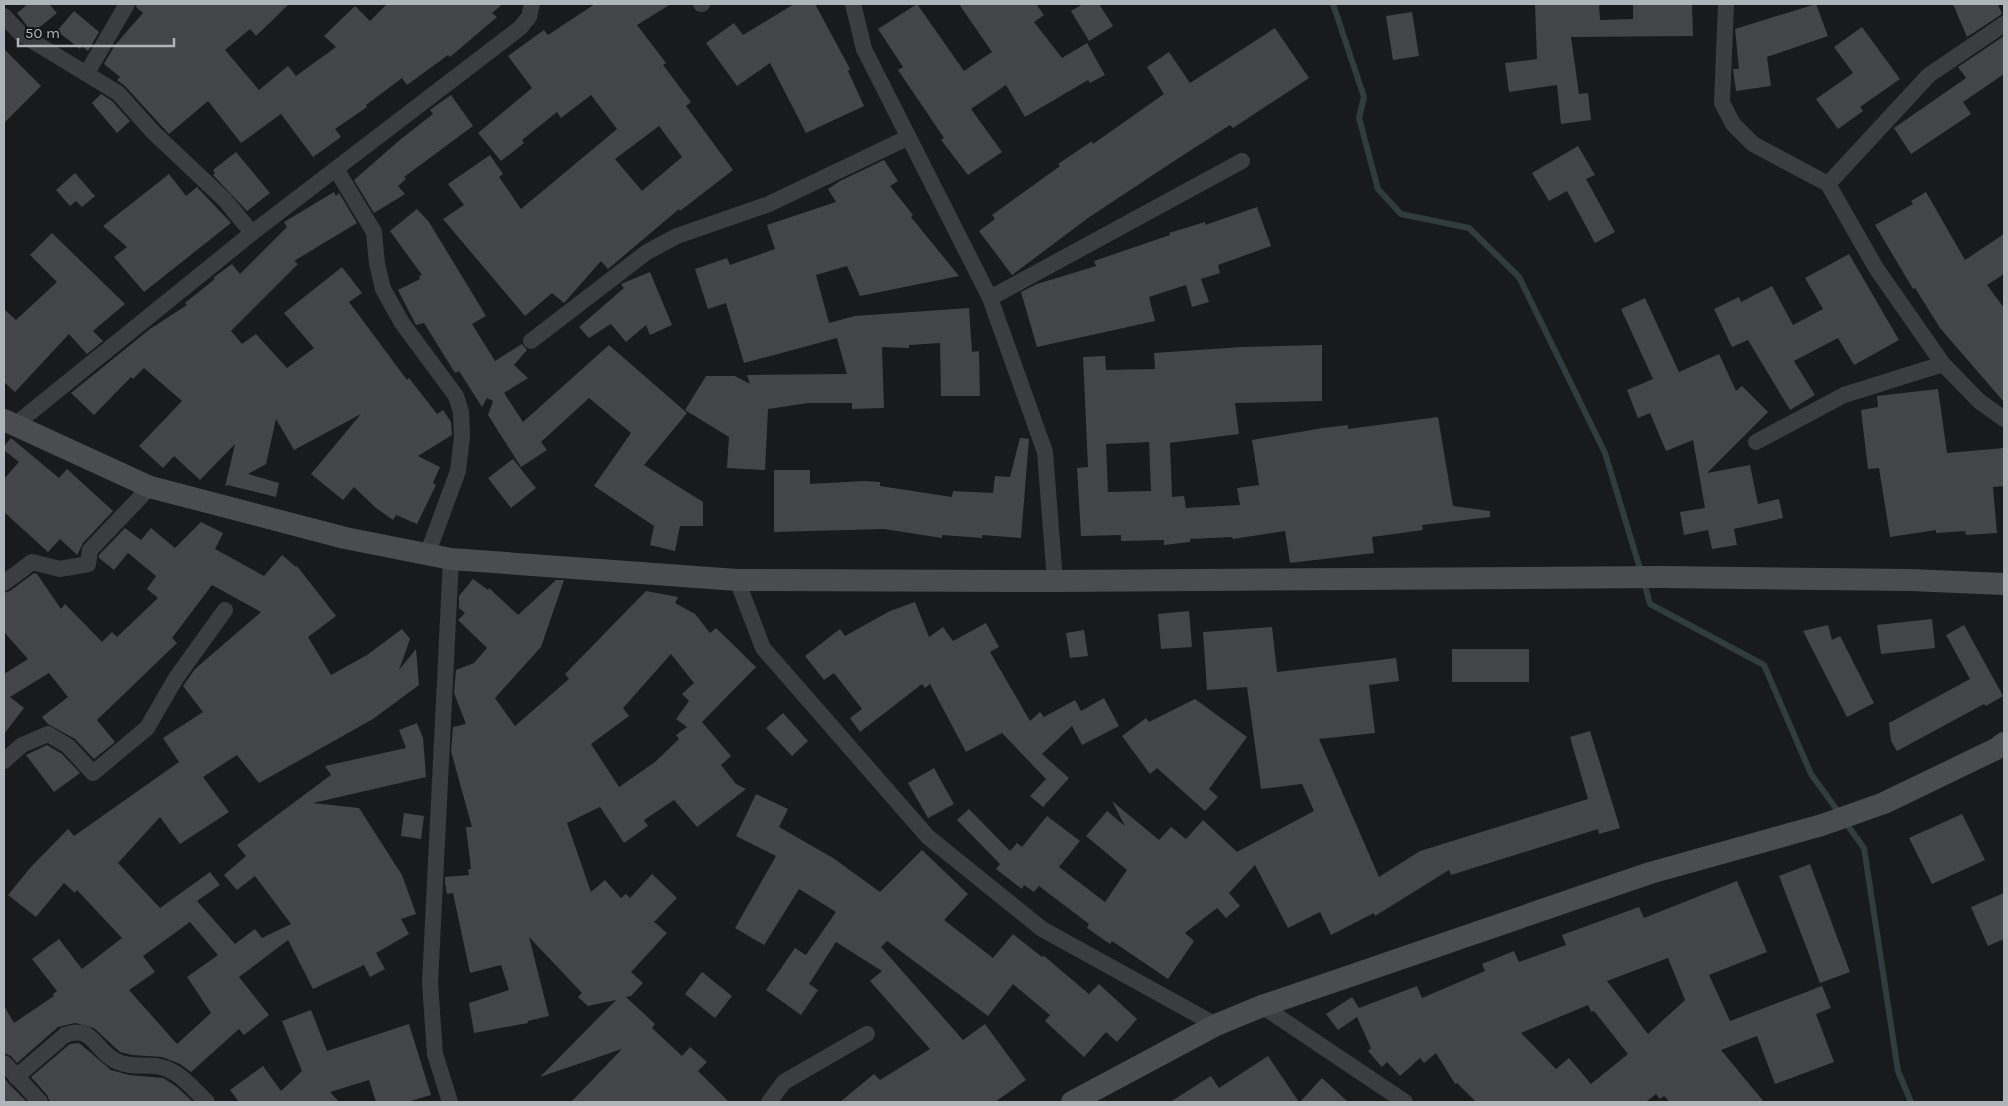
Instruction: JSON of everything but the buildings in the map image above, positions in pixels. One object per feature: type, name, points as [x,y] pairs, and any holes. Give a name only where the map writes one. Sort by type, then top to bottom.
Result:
[{"type":"main road","points":[[10,422],[150,487],[345,538],[451,559],[737,580],[1055,581],[1662,577],[1910,580],[2004,584]]},
{"type":"main road","points":[[1072,1102],[1216,1025],[1262,1006],[1650,873],[1822,825],[1884,803],[1996,749],[2004,743]]},
{"type":"street","points":[[87,73],[127,4]]},
{"type":"street","points":[[10,422],[252,233],[520,28],[529,17],[532,4]]},
{"type":"street","points":[[853,4],[864,48],[907,138],[971,258],[990,298],[1045,452],[1055,581]]},
{"type":"street","points":[[1726,4],[1722,103],[1733,124],[1753,144],[1828,184],[1876,268],[1943,364],[1979,401],[2004,419]]},
{"type":"street","points":[[4,16],[21,34],[118,93],[153,132],[225,200],[252,233]]},
{"type":"street","points":[[1828,184],[1929,75],[2004,24]]},
{"type":"street","points":[[532,341],[648,252],[694,230],[769,204],[907,138]]},
{"type":"street","points":[[990,298],[1242,161]]},
{"type":"street","points":[[336,169],[374,232],[377,264],[383,289],[402,323],[456,396],[461,412],[462,437],[458,471],[427,554]]},
{"type":"street","points":[[1756,442],[1844,395],[1943,364]]},
{"type":"street","points":[[4,583],[32,562],[60,569],[88,564],[90,550],[150,487]]},
{"type":"street","points":[[450,1102],[435,1054],[430,983],[451,559]]},
{"type":"street","points":[[737,580],[763,648],[928,837],[1042,929],[1216,1025]]},
{"type":"street","points":[[4,761],[22,745],[48,734],[68,746],[93,773],[147,728],[176,678],[225,610]]},
{"type":"street","points":[[1262,1006],[1405,1102]]},
{"type":"street","points":[[16,1077],[65,1035],[74,1031],[82,1032],[89,1036],[108,1057],[116,1061],[129,1066],[155,1064],[176,1073],[207,1102]]},
{"type":"street","points":[[769,1102],[784,1082],[867,1034]]},
{"type":"street","points":[[4,1063],[40,1102]]},
{"type":"waterway","points":[[1333,4],[1364,97],[1359,118],[1378,189],[1401,214],[1469,228],[1519,277],[1605,453],[1641,572]]},
{"type":"waterway","points":[[1644,582],[1650,604],[1764,665],[1811,774],[1840,814]]},
{"type":"waterway","points":[[1845,822],[1864,848],[1898,1071],[1911,1102]]}]
